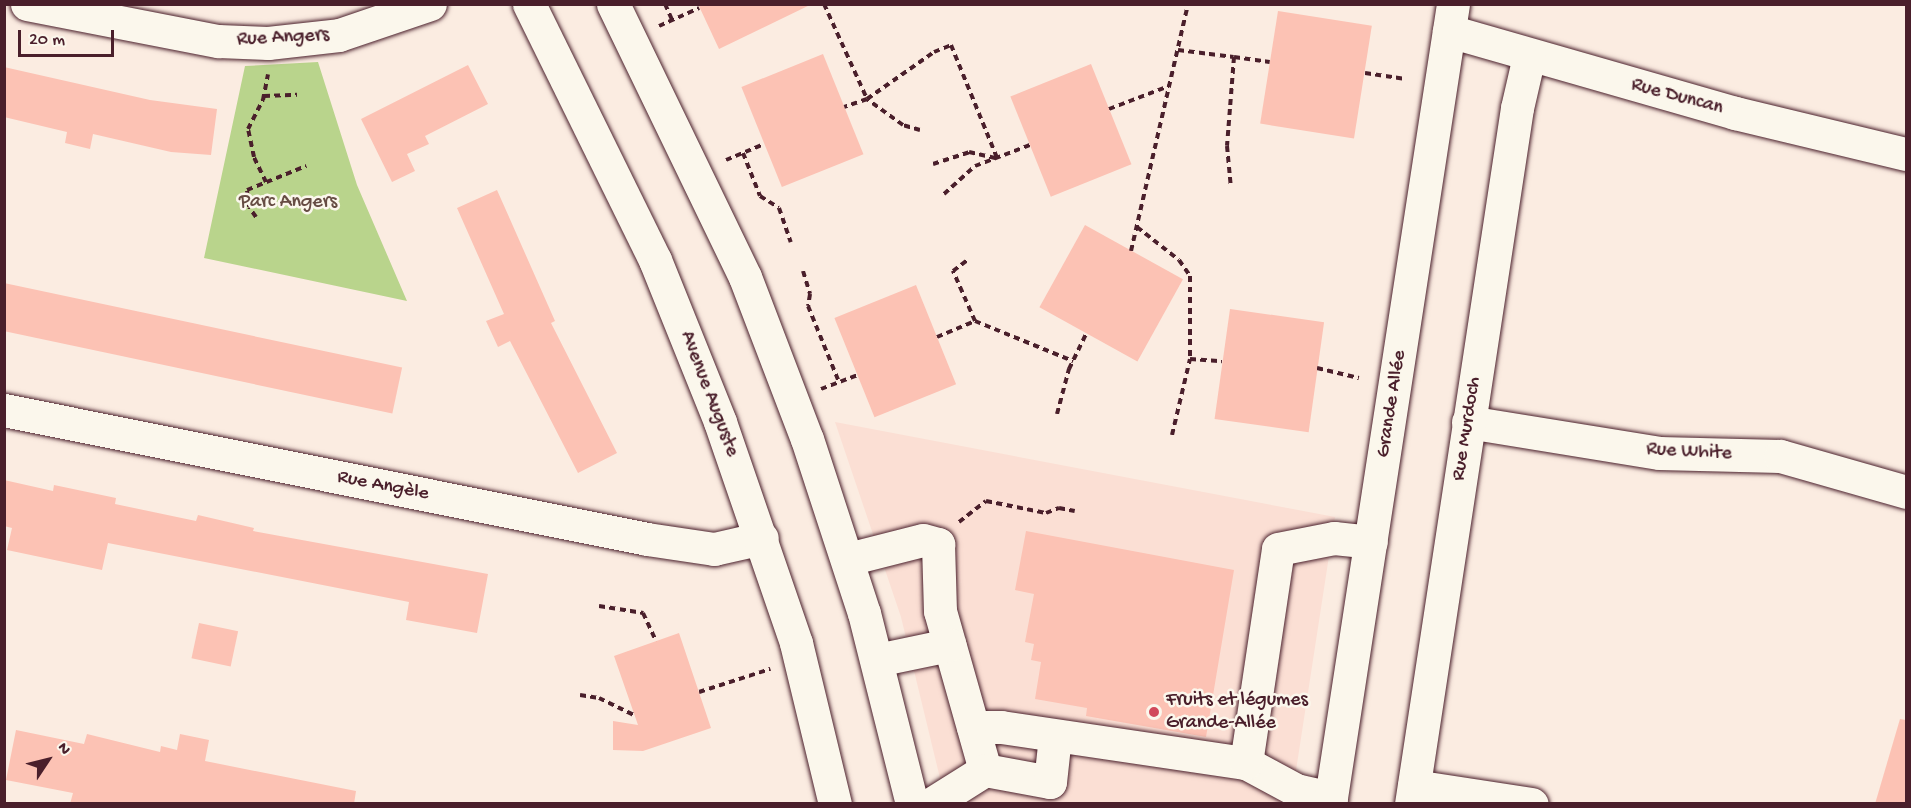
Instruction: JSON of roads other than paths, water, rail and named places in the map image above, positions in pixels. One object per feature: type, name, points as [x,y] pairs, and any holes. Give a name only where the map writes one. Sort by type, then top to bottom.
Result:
[{"type":"street","name":"Rue Angers","points":[[27,4],[218,41],[268,43],[339,35],[430,4]]},
{"type":"street","name":"Avenue Auguste","points":[[530,4],[655,260],[762,538],[796,643],[835,804]]},
{"type":"street","points":[[613,4],[745,277],[807,439],[848,559],[877,660],[912,804]]},
{"type":"street","name":"Rue Duncan","points":[[1451,18],[1529,56],[1735,113],[1906,154]]},
{"type":"street","name":"Grande Allée","points":[[1330,801],[1451,18]]},
{"type":"street","name":"Rue Murdoch","points":[[1412,795],[1468,422],[1529,56]]},
{"type":"street","name":"Rue Angèle","points":[[4,410],[648,539],[714,549],[762,538]]},
{"type":"street","name":"Rue White","points":[[1468,422],[1659,453],[1780,456],[1906,492]]},
{"type":"street","points":[[1246,763],[1278,549],[1334,538],[1371,542]]},
{"type":"street","points":[[848,559],[922,540],[934,541],[939,555],[939,601],[949,645],[985,770]]},
{"type":"street","points":[[877,660],[949,645]]},
{"type":"street","points":[[973,727],[1001,727],[1246,763],[1296,790],[1330,801]]},
{"type":"street","points":[[931,804],[985,770],[1050,782],[1055,736]]},
{"type":"street","points":[[1412,795],[1532,804]]},
{"type":"place","name":"Fruits et légumes Grande-Allée","points":[[1154,712]]},
{"type":"park label","name":"Parc Angers","points":[[288,202]]}]
